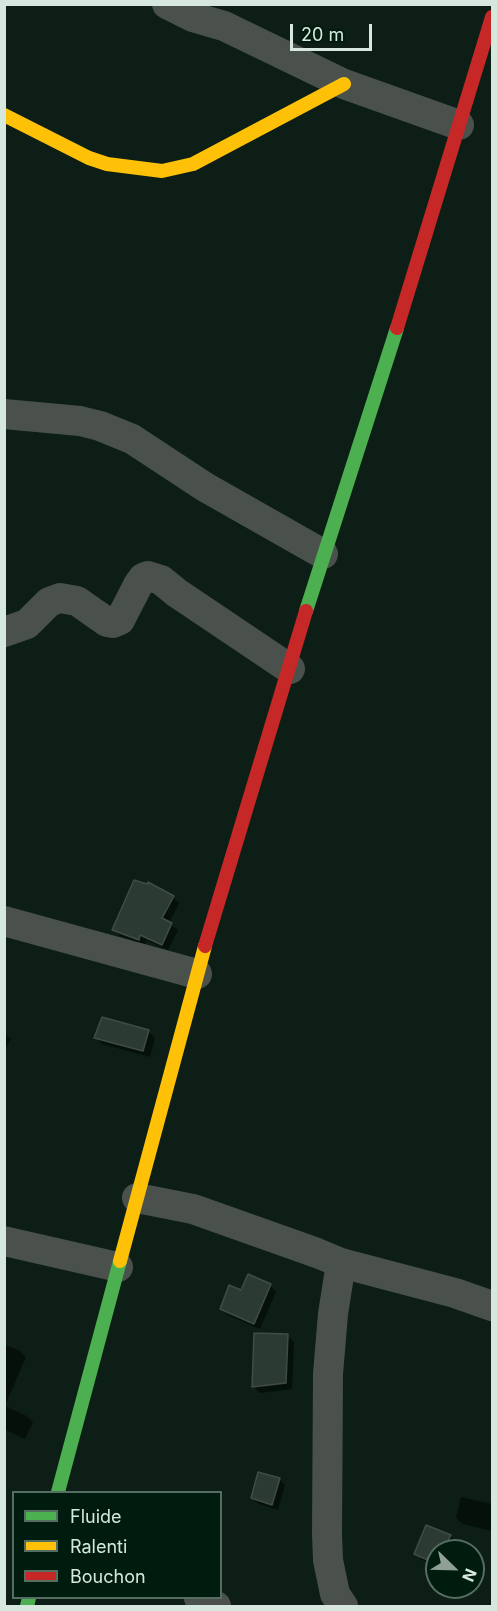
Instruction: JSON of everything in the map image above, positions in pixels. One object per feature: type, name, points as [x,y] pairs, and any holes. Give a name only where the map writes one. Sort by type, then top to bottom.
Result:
[{"type":"street","points":[[167,4],[193,16],[219,15],[344,84],[459,125]]},
{"type":"street","points":[[58,1491],[197,974],[323,554],[387,361],[459,125],[485,71],[492,17]]},
{"type":"street","points":[[4,115],[88,158],[107,164],[162,171],[193,164],[344,84]]},
{"type":"street","points":[[4,414],[80,421],[100,426],[132,439],[205,487],[323,554]]},
{"type":"street","points":[[4,632],[27,624],[49,602],[60,598],[77,601],[106,622],[113,623],[120,620],[138,585],[143,578],[148,576],[161,580],[290,669]]},
{"type":"street","points":[[4,921],[197,974]]},
{"type":"street","points":[[137,1198],[193,1209],[318,1252],[340,1263],[455,1293],[492,1306]]},
{"type":"street","points":[[4,1241],[118,1268]]},
{"type":"street","points":[[340,1263],[328,1374],[327,1541],[335,1594],[343,1606]]},
{"type":"street","points":[[201,1599],[216,1606]]},
{"type":"building","points":[[134,880],[147,884],[148,882],[174,896],[162,918],[172,923],[162,945],[140,935],[139,940],[112,930]]},
{"type":"building","points":[[102,1017],[149,1030],[143,1051],[94,1038]]},
{"type":"building","points":[[248,1274],[271,1284],[254,1324],[220,1309],[229,1285],[241,1290]]},
{"type":"building","points":[[254,1333],[288,1334],[286,1383],[252,1387]]},
{"type":"building","points":[[258,1472],[280,1478],[272,1505],[251,1498]]},
{"type":"building","points":[[426,1525],[451,1535],[449,1539],[425,1539],[425,1559],[414,1554]]},
{"type":"traffic: fast","points":[[306,611],[397,328]]},
{"type":"traffic: fast","points":[[58,1491],[120,1261]]},
{"type":"traffic: fast","points":[[27,1606],[29,1599]]},
{"type":"traffic: slow","points":[[4,115],[89,158],[107,164],[162,171],[193,164],[344,84]]},
{"type":"traffic: slow","points":[[120,1261],[205,946]]},
{"type":"traffic: jam","points":[[397,328],[492,17]]},
{"type":"traffic: jam","points":[[205,946],[306,611]]}]
